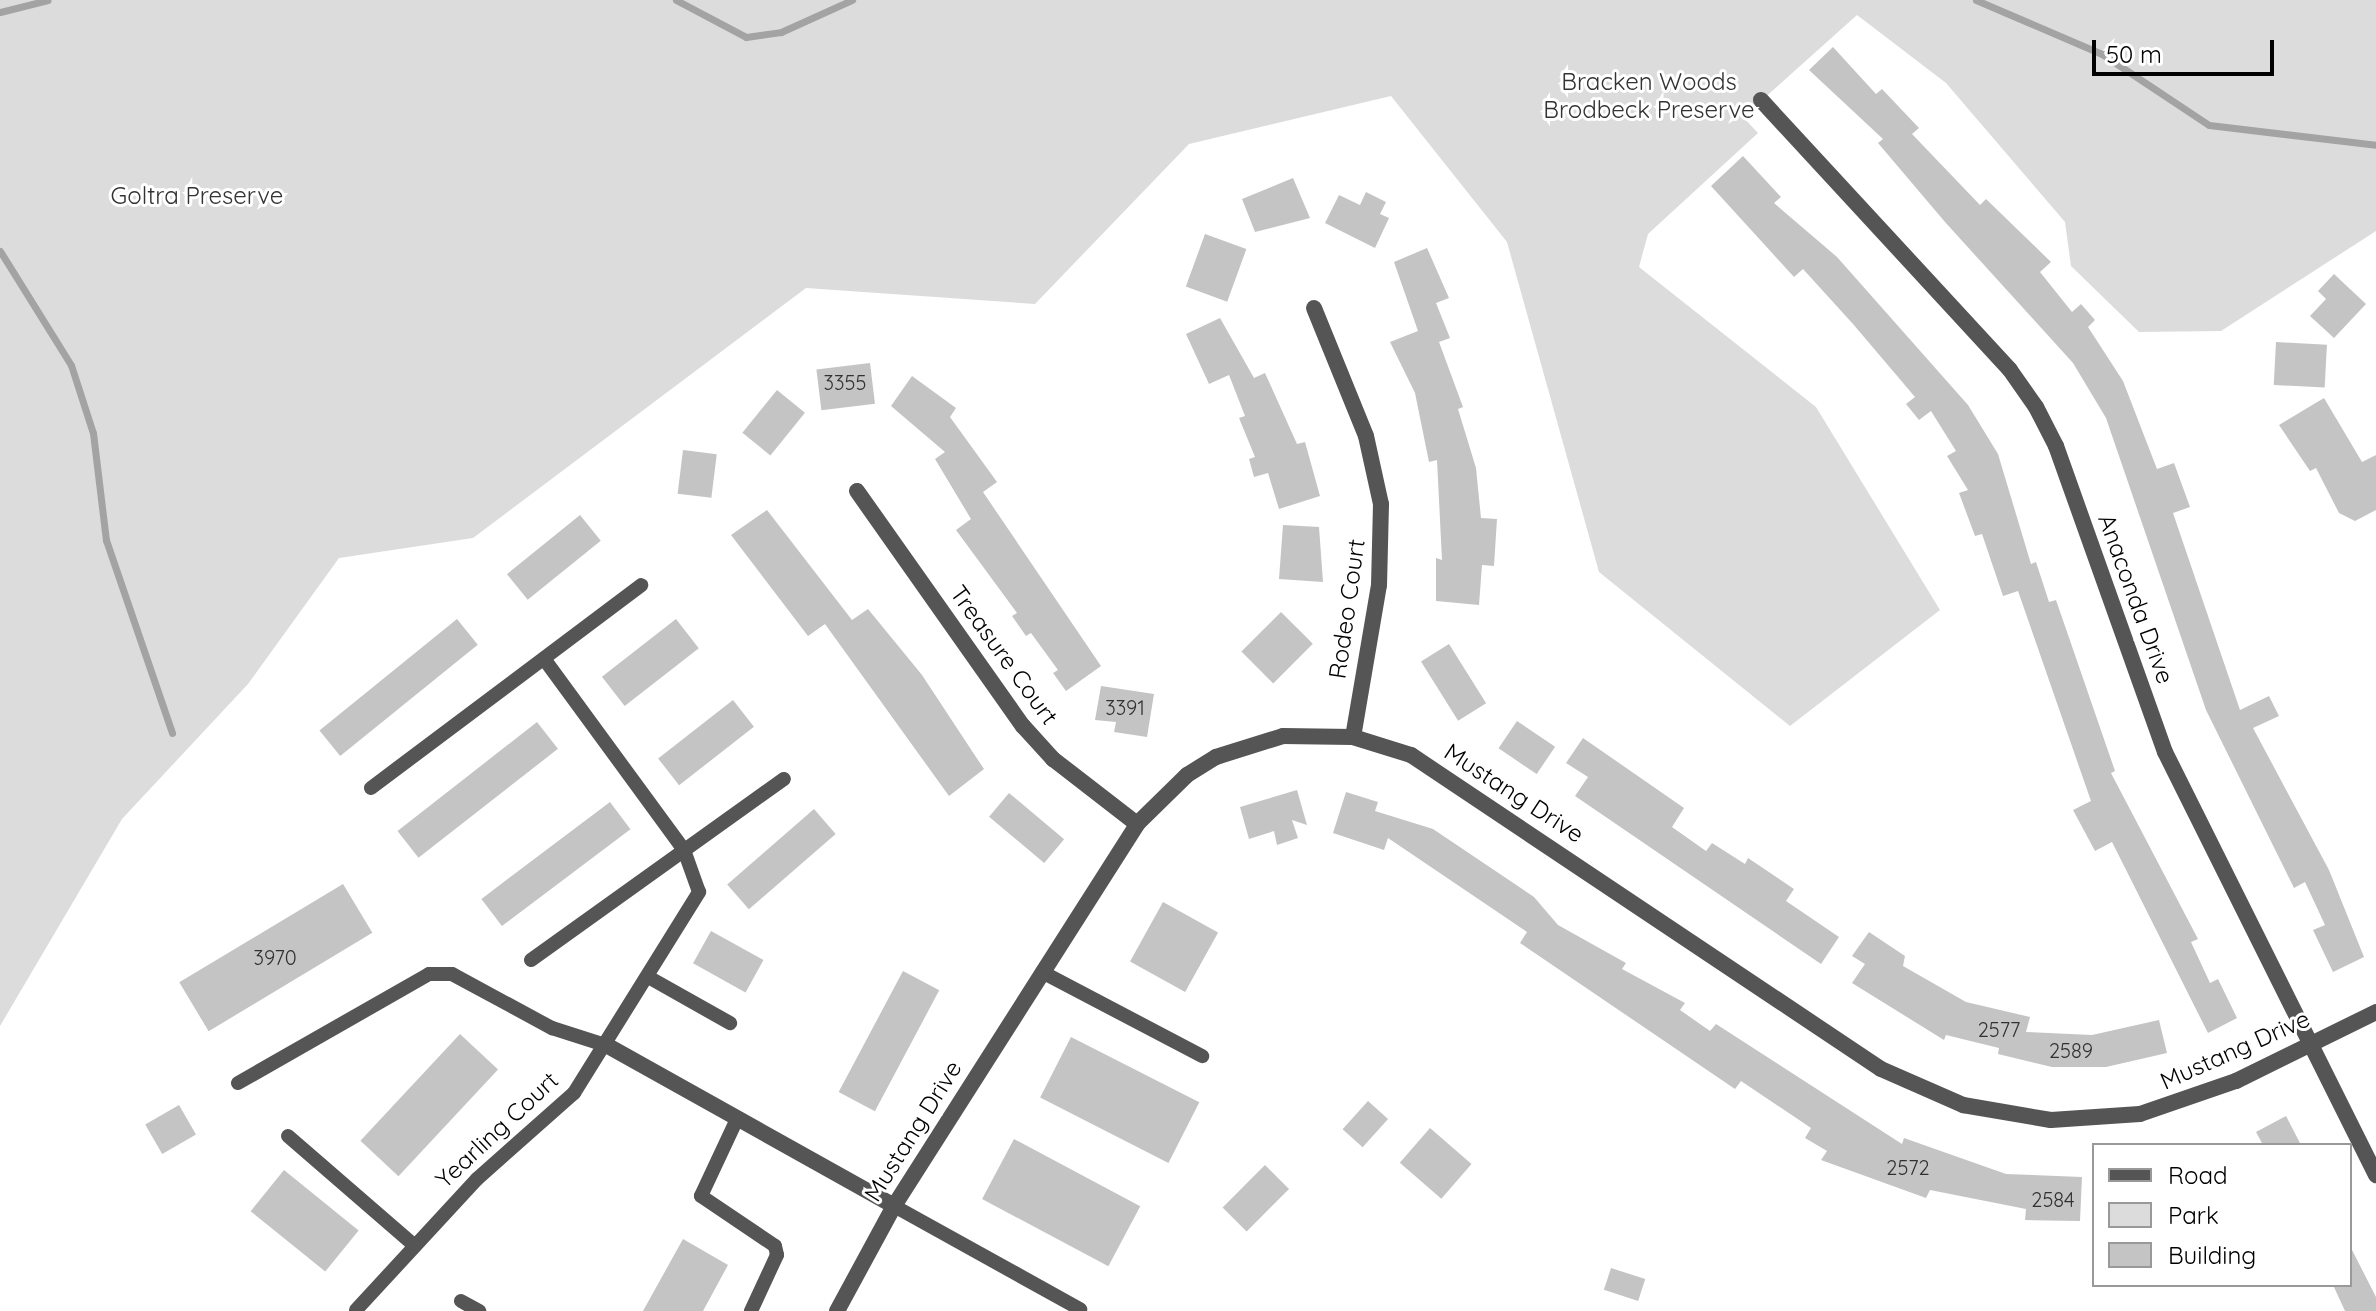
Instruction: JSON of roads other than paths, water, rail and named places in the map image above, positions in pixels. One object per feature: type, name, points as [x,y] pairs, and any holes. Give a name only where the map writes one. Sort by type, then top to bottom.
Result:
[{"type":"street","name":"Anaconda Drive","points":[[1761,100],[2010,370],[2036,407],[2056,446],[2165,752],[2376,1175]]},
{"type":"street","name":"Rodeo Court","points":[[1314,308],[1366,436],[1381,504],[1379,585],[1353,737]]},
{"type":"street","name":"Treasure Court","points":[[857,491],[1023,726],[1053,759],[1137,824]]},
{"type":"street","name":"Mustang Drive","points":[[837,1311],[894,1206],[1137,824],[1160,798],[1216,757],[1283,736],[1353,737],[1411,755],[1446,775],[1881,1069],[1963,1105],[2051,1120],[2140,1114],[2184,1103],[2376,1012]]},
{"type":"street","points":[[608,1046],[894,1206]]},
{"type":"lane","points":[[371,788],[641,585]]},
{"type":"lane","name":"Yearling Court","points":[[356,1310],[477,1179],[574,1093],[608,1046],[699,892],[684,850],[544,659]]},
{"type":"lane","points":[[531,960],[616,905],[684,850],[784,779]]},
{"type":"lane","points":[[1042,972],[1202,1056]]},
{"type":"lane","points":[[238,1083],[429,974],[452,974],[552,1028],[608,1046]]},
{"type":"lane","points":[[650,978],[730,1023]]},
{"type":"lane","points":[[737,1119],[701,1196],[706,1205],[775,1246],[777,1255],[751,1311]]},
{"type":"lane","points":[[288,1136],[415,1246]]},
{"type":"lane","points":[[894,1206],[1080,1309]]},
{"type":"lane","points":[[461,1301],[479,1311]]},
{"type":"waterway","points":[[0,12],[48,0]]},
{"type":"waterway","points":[[676,0],[746,37],[781,32],[852,0]]},
{"type":"waterway","points":[[1976,0],[2102,54],[2209,125],[2376,145]]},
{"type":"waterway","points":[[0,251],[71,365],[93,433],[106,540],[172,733]]},
{"type":"park label","name":"Bracken Woods Brodbeck Preserve","points":[[1649,96]]},
{"type":"park label","name":"Goltra Preserve","points":[[197,196]]}]
